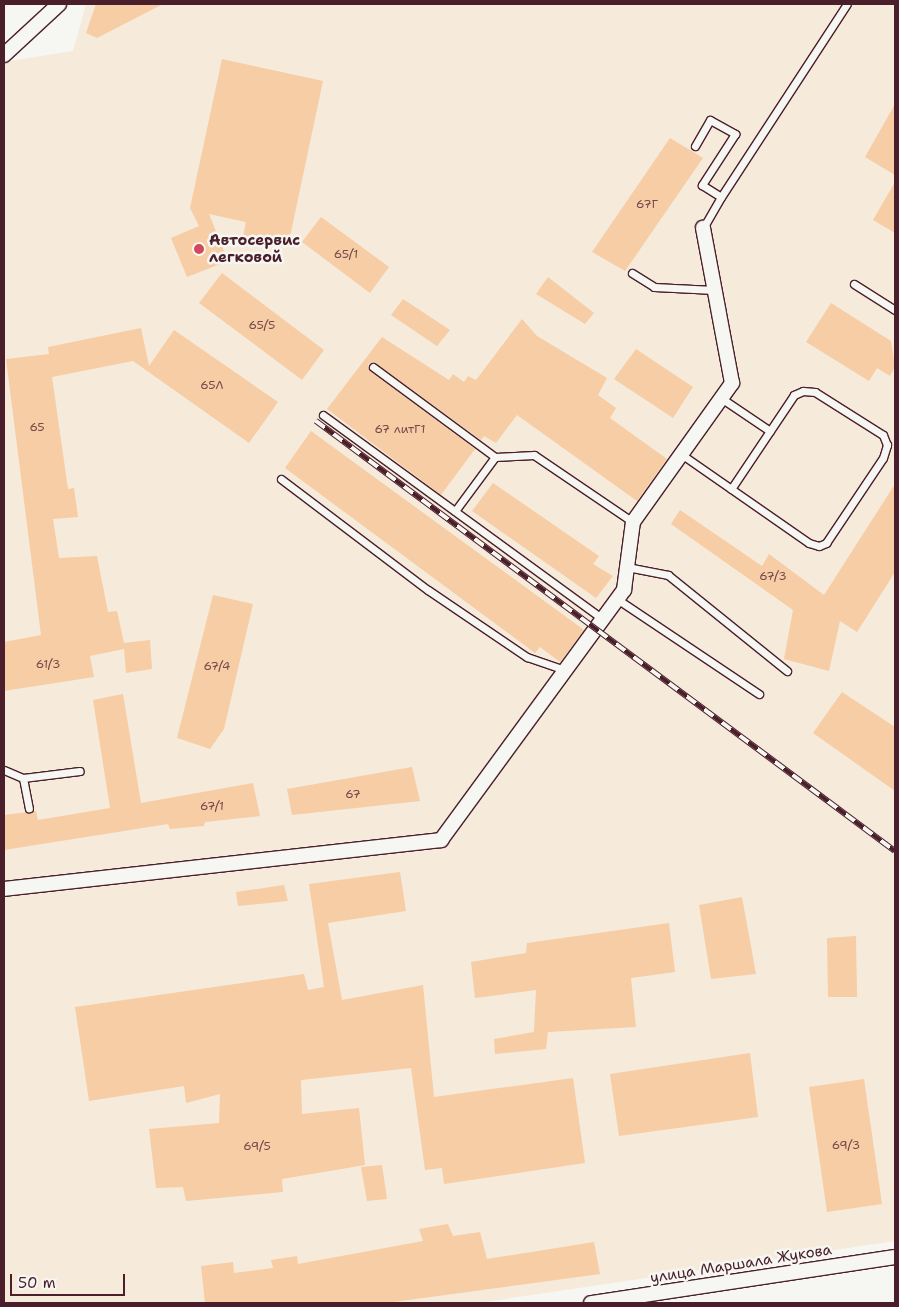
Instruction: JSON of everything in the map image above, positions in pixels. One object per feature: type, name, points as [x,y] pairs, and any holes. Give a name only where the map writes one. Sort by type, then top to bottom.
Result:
[{"type":"street","points":[[4,55],[59,4]]},
{"type":"street","points":[[4,889],[441,840],[624,590],[633,522],[732,382],[703,228]]},
{"type":"street","name":"улица Маршала Жукова","points":[[591,1303],[895,1257]]},
{"type":"lane","points":[[703,228],[847,4]]},
{"type":"lane","points":[[695,146],[710,120],[735,134],[702,186],[722,197]]},
{"type":"lane","points":[[632,273],[654,287],[714,290]]},
{"type":"lane","points":[[854,284],[895,310]]},
{"type":"lane","points":[[373,367],[495,457],[534,455],[633,522]]},
{"type":"lane","points":[[681,454],[732,489],[819,546],[826,543],[883,458],[887,445],[883,435],[815,392],[794,395],[732,489]]},
{"type":"lane","points":[[721,398],[770,431]]},
{"type":"lane","points":[[323,415],[602,619]]},
{"type":"lane","points":[[455,511],[495,457]]},
{"type":"lane","points":[[281,479],[519,652],[565,670]]},
{"type":"lane","points":[[627,566],[668,575],[787,671]]},
{"type":"lane","points":[[617,599],[759,694]]},
{"type":"lane","points":[[4,770],[23,778],[80,771]]},
{"type":"lane","points":[[23,778],[29,808]]},
{"type":"shaded area","points":[[86,4],[895,4],[895,1241],[478,1303],[4,1303],[4,62],[73,51]]},
{"type":"building","points":[[96,4],[163,4],[97,38],[86,33]]},
{"type":"building","points":[[222,59],[323,81],[288,246],[243,236],[246,222],[209,214],[228,261],[187,277],[171,238],[199,226],[190,208]]},
{"type":"building","points":[[895,104],[895,175],[865,157]]},
{"type":"building","points":[[670,138],[703,158],[625,271],[592,252]]},
{"type":"building","points":[[895,182],[895,233],[873,220]]},
{"type":"building","points":[[321,217],[389,267],[370,293],[302,242]]},
{"type":"building","points":[[222,273],[324,350],[302,380],[199,303]]},
{"type":"building","points":[[548,277],[594,313],[585,324],[536,294]]},
{"type":"building","points":[[403,299],[450,330],[437,346],[391,315]]},
{"type":"building","points":[[831,303],[891,341],[895,367],[890,376],[877,368],[869,381],[806,342]]},
{"type":"building","points":[[522,319],[537,336],[607,378],[598,395],[616,408],[610,418],[667,459],[637,501],[517,415],[496,443],[484,436],[481,440],[374,362],[368,364],[370,371],[475,449],[441,495],[327,409],[382,337],[449,380],[453,374],[464,382],[468,376],[476,380]]},
{"type":"building","points":[[141,328],[149,366],[174,330],[278,402],[249,443],[133,361],[52,377],[68,489],[74,488],[78,517],[53,519],[59,558],[97,556],[108,612],[117,611],[124,643],[150,640],[152,669],[126,673],[124,649],[90,656],[94,677],[4,691],[4,642],[41,635],[6,359],[49,354],[48,347]]},
{"type":"building","points":[[636,349],[693,387],[673,418],[614,379]]},
{"type":"building","points":[[311,431],[584,630],[560,662],[540,647],[535,653],[285,468]]},
{"type":"building","points":[[493,483],[599,556],[593,564],[613,576],[596,598],[472,511]]},
{"type":"building","points":[[895,484],[895,572],[857,632],[840,621],[829,671],[784,659],[793,610],[671,524],[680,510],[762,566],[769,554],[824,595]]},
{"type":"building","points":[[213,595],[253,604],[224,729],[210,749],[177,738]]},
{"type":"building","points":[[842,692],[895,727],[895,791],[813,733]]},
{"type":"building","points":[[123,694],[141,803],[253,783],[260,816],[205,822],[204,826],[170,829],[168,824],[4,850],[4,815],[36,811],[38,820],[110,808],[93,700]]},
{"type":"building","points":[[412,767],[420,801],[292,815],[287,789]]},
{"type":"building","points":[[400,872],[406,911],[328,923],[342,1000],[423,985],[434,1097],[573,1078],[585,1163],[444,1184],[442,1168],[425,1170],[411,1068],[301,1080],[302,1114],[359,1108],[365,1165],[282,1179],[283,1192],[186,1201],[183,1187],[156,1188],[149,1129],[219,1123],[220,1094],[186,1103],[184,1086],[89,1101],[75,1007],[304,974],[308,990],[324,987],[309,884]]},
{"type":"building","points":[[284,885],[288,901],[238,906],[236,892]]},
{"type":"building","points":[[742,897],[756,974],[711,979],[699,905]]},
{"type":"building","points":[[669,923],[675,972],[631,978],[636,1027],[548,1032],[546,1049],[495,1054],[494,1039],[534,1032],[536,990],[475,998],[471,962],[526,953],[527,943]]},
{"type":"building","points":[[856,936],[857,997],[828,997],[827,938]]},
{"type":"building","points":[[750,1053],[758,1117],[619,1136],[610,1074]]},
{"type":"building","points":[[864,1079],[882,1204],[827,1212],[809,1087]]},
{"type":"building","points":[[382,1165],[387,1199],[367,1201],[361,1167]]},
{"type":"building","points":[[448,1224],[453,1236],[480,1232],[487,1259],[594,1242],[600,1274],[386,1303],[205,1303],[201,1266],[233,1262],[234,1273],[273,1268],[271,1260],[297,1256],[298,1264],[423,1241],[419,1229]]},
{"type":"railway","points":[[316,421],[895,851]]},
{"type":"place","name":"Автосервис легковой","points":[[199,249]]}]
